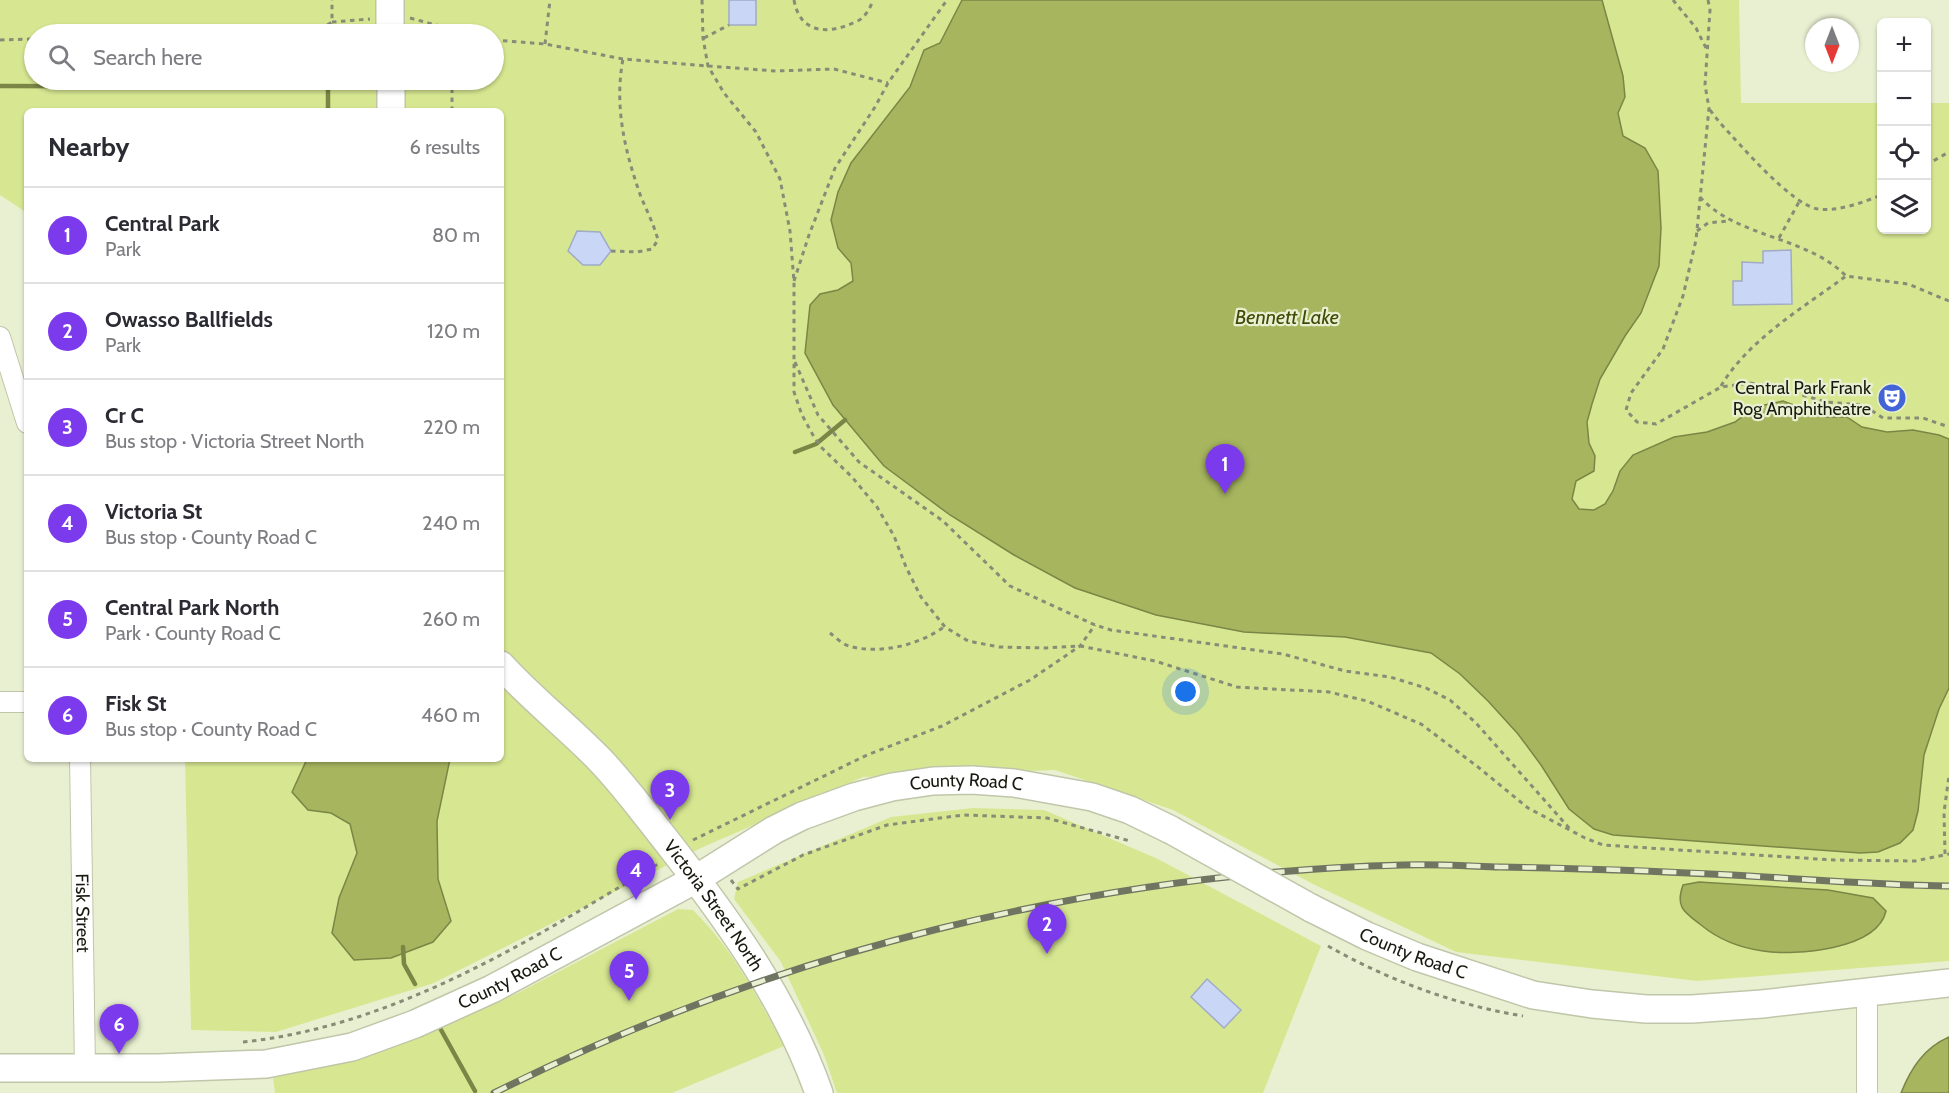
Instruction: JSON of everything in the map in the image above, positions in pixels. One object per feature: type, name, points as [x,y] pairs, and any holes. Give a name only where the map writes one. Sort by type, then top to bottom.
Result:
[{"type":"main road","points":[[391,90],[391,108]]},
{"type":"main road","name":"Victoria Street North","points":[[504,668],[539,705],[599,759],[632,796],[696,879],[775,993],[794,1030],[819,1093]]},
{"type":"main road","name":"County Road C","points":[[0,1068],[158,1068],[266,1064],[352,1047],[415,1023],[492,989],[696,879],[774,830],[819,809],[892,787],[933,781],[972,780],[1014,783],[1092,797],[1130,810],[1367,936],[1417,957],[1533,995],[1580,1003],[1646,1009],[1692,1009],[1761,1004],[1949,983]]},
{"type":"street","points":[[0,337],[24,413]]},
{"type":"street","points":[[0,702],[24,702]]},
{"type":"street","name":"Fisk Street","points":[[80,762],[86,1068]]},
{"type":"street","points":[[1867,992],[1867,1093]]},
{"type":"path","points":[[332,0],[332,22]]},
{"type":"path","points":[[546,44],[550,0]]},
{"type":"path","points":[[702,0],[703,39],[708,66],[724,93],[756,132],[780,179],[790,231],[794,282],[794,392],[814,437],[877,507],[894,536],[921,597],[945,627],[968,641],[999,647],[1046,648],[1080,645],[1155,661],[1237,687],[1329,692],[1367,701],[1421,724],[1528,808],[1603,845],[1683,852],[1834,860],[1915,861],[1948,853],[1944,812],[1949,776]]},
{"type":"path","points":[[794,0],[802,19],[813,28],[824,31],[839,29],[863,18],[873,0]]},
{"type":"path","points":[[794,282],[835,168],[888,83],[947,0]]},
{"type":"path","points":[[1673,0],[1696,28],[1706,49]]},
{"type":"path","points":[[1708,0],[1710,10],[1705,85],[1709,108],[1696,231],[1683,296],[1663,349],[1630,393],[1626,410],[1637,422],[1656,424],[1721,387],[1750,383],[1776,387],[1826,402],[1863,405],[1883,418],[1923,418],[1949,427]]},
{"type":"path","points":[[329,24],[391,18],[418,24]]},
{"type":"path","points":[[703,39],[729,25]]},
{"type":"path","points":[[0,40],[24,39]]},
{"type":"path","points":[[504,41],[546,44],[623,59],[776,71],[834,69],[888,83]]},
{"type":"path","points":[[611,251],[637,252],[652,249],[658,240],[631,167],[624,137],[619,108],[619,81],[623,59]]},
{"type":"path","points":[[452,90],[452,108]]},
{"type":"path","points":[[1709,108],[1720,123],[1799,202],[1818,209],[1851,206],[1877,196]]},
{"type":"path","points":[[1931,162],[1949,152]]},
{"type":"path","points":[[1700,197],[1710,208],[1730,221],[1779,238],[1837,267],[1846,276],[1908,284],[1949,301]]},
{"type":"path","points":[[1779,238],[1799,202]]},
{"type":"path","points":[[1696,231],[1708,223],[1730,221]]},
{"type":"path","points":[[1721,387],[1727,376],[1758,342],[1846,276]]},
{"type":"path","points":[[794,361],[818,415],[859,462],[943,521],[1010,586],[1095,625],[1111,630],[1283,654],[1345,671],[1390,677],[1426,688],[1450,700],[1476,723],[1572,830]]},
{"type":"path","points":[[242,1042],[275,1038],[366,1016],[463,974],[572,916],[676,854],[698,836],[867,755],[942,726],[1030,680],[1080,645],[1095,625]]},
{"type":"path","points":[[830,633],[847,646],[879,650],[909,644],[935,634],[945,627]]},
{"type":"path","points":[[738,889],[803,855],[887,825],[963,815],[1047,818],[1130,841]]},
{"type":"shaded area","points":[[0,0],[1739,0],[1741,103],[1877,103],[1877,234],[1931,234],[1931,103],[1949,103],[1949,961],[1697,981],[1456,952],[1315,885],[1173,810],[1055,770],[863,777],[701,848],[434,983],[276,1032],[191,1030],[185,762],[504,762],[504,108],[24,108],[24,211],[0,195]]},
{"type":"shaded area","points":[[973,808],[1044,810],[1158,859],[1321,946],[1263,1093],[837,1093],[824,1055],[781,962],[734,899],[738,882],[891,817]]},
{"type":"shaded area","points":[[678,909],[693,910],[720,941],[755,992],[784,1046],[672,1093],[275,1093],[273,1078],[384,1049],[518,993]]},
{"type":"water","name":"Bennett Lake","points":[[962,0],[1602,0],[1623,76],[1625,97],[1618,113],[1623,136],[1645,148],[1658,171],[1661,228],[1659,266],[1641,313],[1600,379],[1587,422],[1589,443],[1595,456],[1594,471],[1576,481],[1572,499],[1579,509],[1594,510],[1605,504],[1613,491],[1620,471],[1633,455],[1674,437],[1707,432],[1735,422],[1755,407],[1783,401],[1826,417],[1847,417],[1862,427],[1887,432],[1913,430],[1949,439],[1949,688],[1939,709],[1924,755],[1918,811],[1913,830],[1900,843],[1878,852],[1860,853],[1613,835],[1594,829],[1569,809],[1518,734],[1488,701],[1460,674],[1431,653],[1345,637],[1244,632],[1156,615],[1075,588],[1014,555],[950,515],[884,466],[833,405],[805,353],[810,305],[820,294],[838,290],[853,281],[851,263],[838,248],[831,220],[838,192],[851,163],[910,87],[924,50],[940,43]]},
{"type":"water","points":[[306,762],[449,762],[437,821],[438,879],[451,921],[433,942],[391,958],[354,960],[332,933],[339,898],[357,853],[350,824],[331,813],[308,810],[292,792]]},
{"type":"water","points":[[1699,882],[1828,890],[1873,898],[1886,911],[1879,924],[1852,942],[1814,951],[1763,951],[1746,948],[1722,939],[1686,912],[1680,899],[1683,885]]},
{"type":"water","points":[[1949,1037],[1949,1093],[1901,1093],[1909,1075],[1925,1053]]},
{"type":"building","points":[[729,0],[756,0],[756,25],[729,25]]},
{"type":"building","points":[[577,231],[600,232],[611,251],[600,265],[583,265],[568,251]]},
{"type":"building","points":[[1791,250],[1792,304],[1733,305],[1733,281],[1742,281],[1742,262],[1763,263],[1763,251]]},
{"type":"building","points":[[1207,979],[1241,1010],[1224,1028],[1191,997]]},
{"type":"waterway","points":[[0,86],[24,86]]},
{"type":"waterway","points":[[328,90],[328,108]]},
{"type":"waterway","points":[[795,452],[816,444],[845,420]]},
{"type":"waterway","points":[[403,947],[404,964],[415,984]]},
{"type":"waterway","points":[[440,1028],[475,1091]]},
{"type":"railway","points":[[494,1093],[601,1043],[710,999],[822,961],[936,930],[1051,904],[1168,884],[1285,871],[1427,865],[1645,871],[1949,886]]},
{"type":"place","name":"Central Park Frank Rog Amphitheatre","points":[[1892,398]]},
{"type":"place","name":"Central Park","points":[[1225,494]]},
{"type":"place","name":"Cr C","points":[[670,820]]},
{"type":"place","name":"Victoria St","points":[[636,900]]},
{"type":"place","name":"Owasso Ballfields","points":[[1047,954]]},
{"type":"place","name":"Central Park North","points":[[629,1001]]},
{"type":"place","name":"Fisk St","points":[[119,1054]]}]
